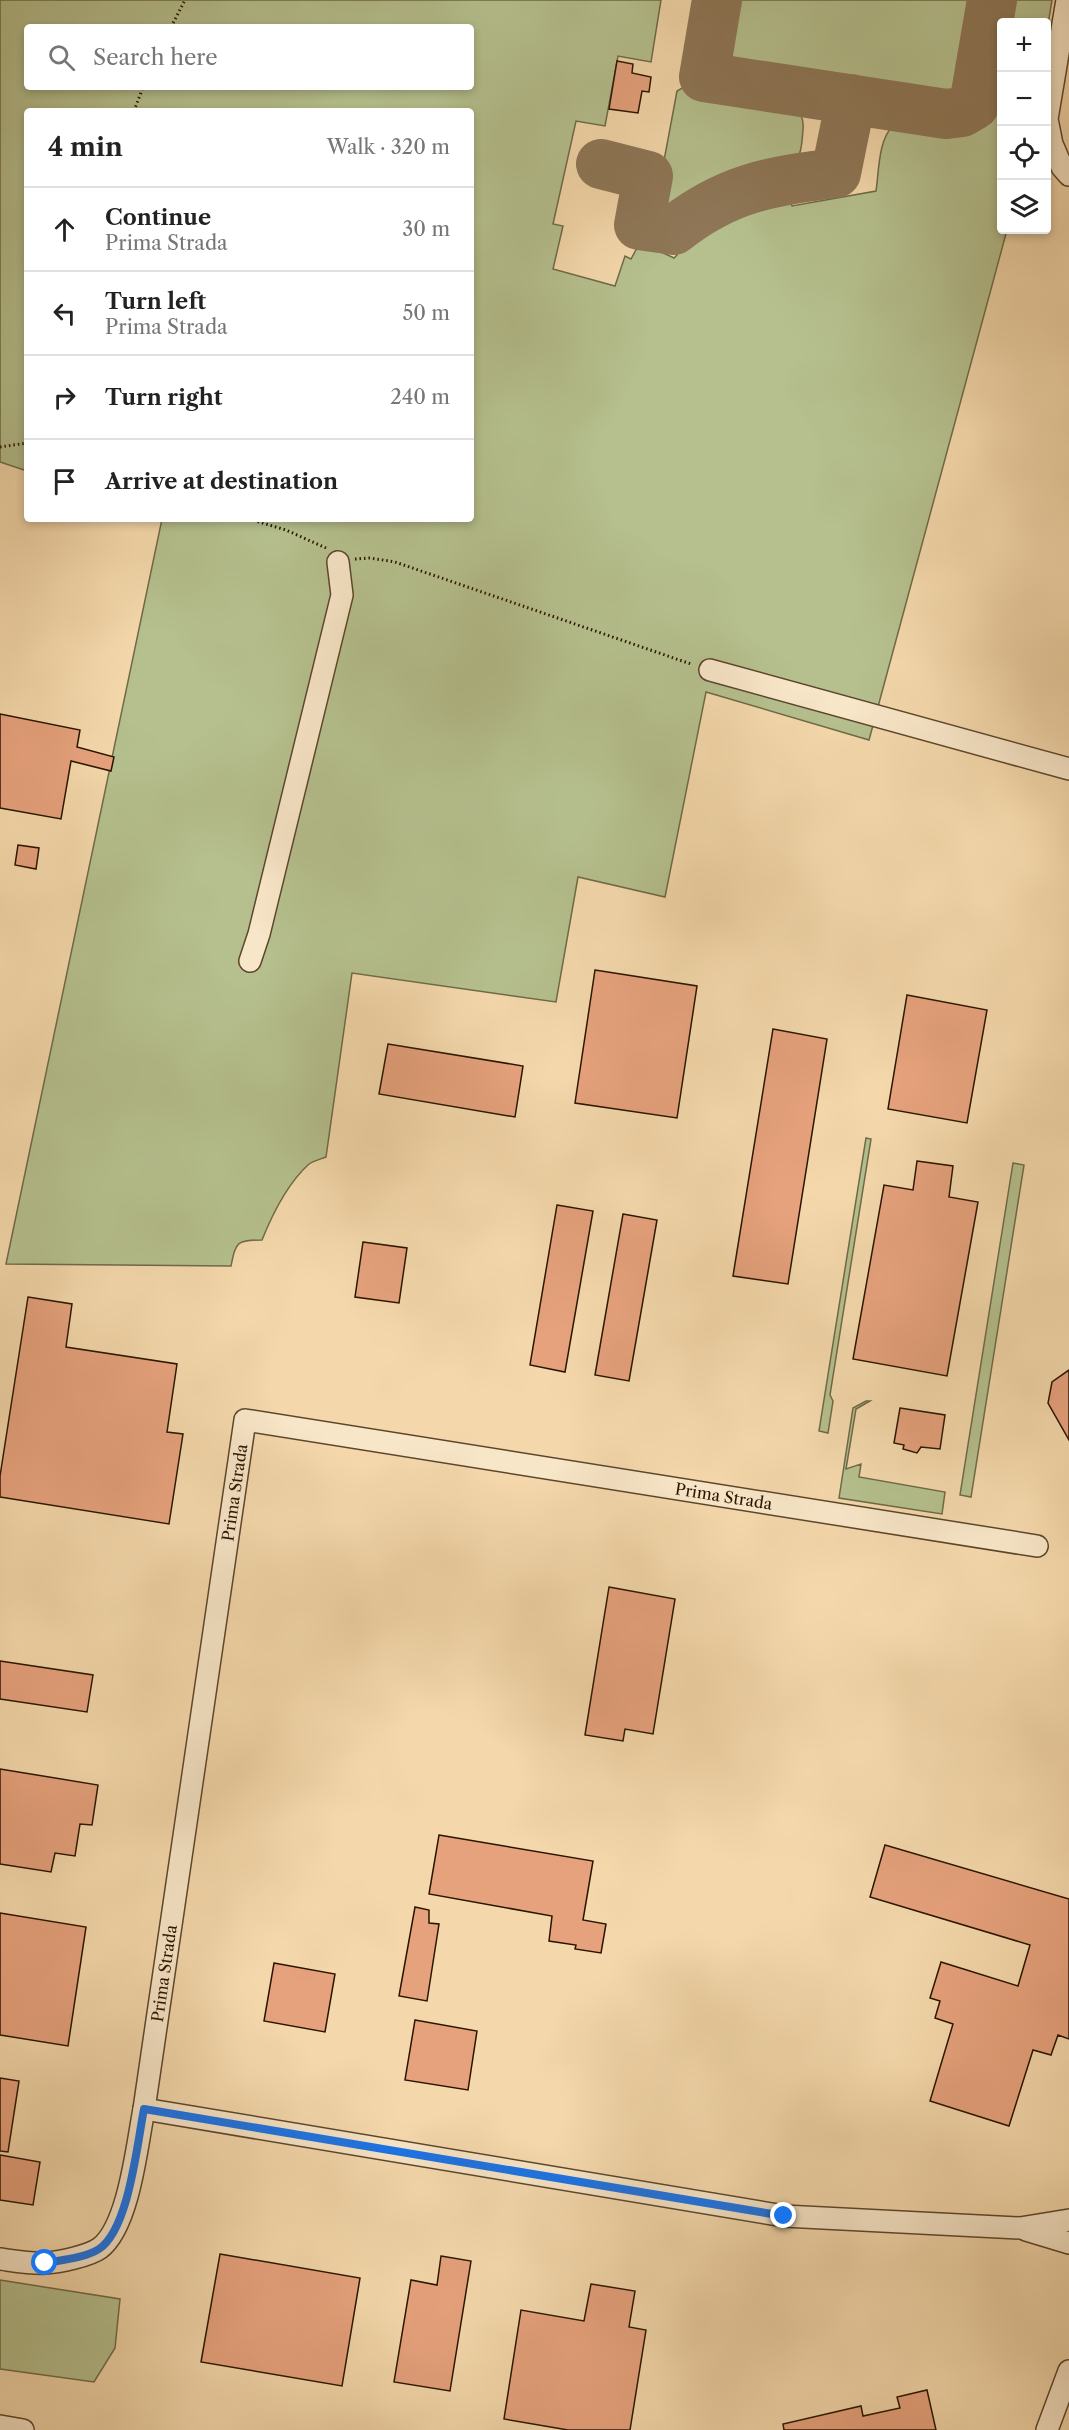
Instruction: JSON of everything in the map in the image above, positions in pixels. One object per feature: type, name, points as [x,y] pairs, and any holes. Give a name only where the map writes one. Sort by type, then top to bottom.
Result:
[{"type":"street","points":[[1066,0],[1047,119],[1052,144],[1062,167],[1069,175]]},
{"type":"street","points":[[250,961],[259,934],[342,594],[338,562]]},
{"type":"street","points":[[710,670],[1069,769]]},
{"type":"street","name":"Prima Strada","points":[[0,2259],[45,2263],[69,2259],[99,2249],[113,2234],[122,2215],[144,2109],[245,1420],[1036,1546]]},
{"type":"street","points":[[144,2109],[784,2216],[1020,2228],[1069,2220]]},
{"type":"street","points":[[1020,2228],[1069,2243]]},
{"type":"street","points":[[1047,2430],[1069,2371]]},
{"type":"street","points":[[0,2426],[23,2430]]},
{"type":"path","points":[[173,24],[185,0]]},
{"type":"path","points":[[135,108],[141,90]]},
{"type":"path","points":[[0,447],[24,443]]},
{"type":"path","points":[[259,522],[286,530],[326,548],[338,562],[370,558],[394,562],[710,670]]},
{"type":"green space","points":[[0,0],[661,0],[651,62],[618,56],[605,126],[576,121],[553,224],[563,226],[553,269],[615,286],[625,256],[631,259],[637,248],[651,249],[674,258],[677,255],[676,251],[700,234],[702,221],[732,208],[784,194],[788,195],[792,206],[876,191],[884,139],[893,126],[907,125],[955,130],[966,127],[987,106],[997,47],[997,234],[1006,234],[869,740],[706,692],[665,897],[578,877],[556,1002],[352,973],[326,1157],[311,1163],[294,1180],[281,1200],[262,1240],[239,1244],[234,1252],[231,1266],[6,1264],[161,522],[474,522],[474,108],[24,108],[24,470],[0,462]]},
{"type":"green space","points":[[732,0],[977,0],[960,99],[955,104],[948,105],[729,67],[722,59]]},
{"type":"green space","points":[[1006,0],[1052,0],[1049,18],[1003,18]]},
{"type":"green space","points":[[684,87],[793,107],[799,112],[803,121],[799,155],[795,161],[782,167],[725,180],[676,206],[670,207],[664,204],[657,198],[677,91]]},
{"type":"green space","points":[[866,1138],[871,1139],[830,1395],[833,1401],[828,1433],[819,1431]]},
{"type":"green space","points":[[1013,1163],[1024,1165],[971,1497],[960,1495]]},
{"type":"green space","points":[[870,1401],[856,1409],[846,1469],[861,1464],[859,1477],[945,1492],[942,1514],[839,1498],[853,1408]]},
{"type":"green space","points":[[0,2280],[120,2299],[115,2348],[94,2382],[0,2369]]},
{"type":"building","points":[[617,61],[633,64],[632,73],[651,77],[649,92],[642,91],[638,113],[609,109]]},
{"type":"building","points":[[0,714],[80,730],[77,747],[114,757],[111,771],[71,761],[61,819],[0,808]]},
{"type":"building","points":[[18,845],[39,848],[36,869],[15,865]]},
{"type":"building","points":[[595,970],[697,986],[677,1118],[575,1103]]},
{"type":"building","points":[[907,995],[987,1010],[967,1123],[888,1109]]},
{"type":"building","points":[[773,1029],[827,1039],[788,1284],[733,1276]]},
{"type":"building","points":[[388,1044],[523,1066],[515,1117],[379,1094]]},
{"type":"building","points":[[917,1161],[953,1166],[949,1197],[978,1202],[947,1376],[853,1359],[884,1185],[913,1190]]},
{"type":"building","points":[[557,1205],[593,1211],[565,1372],[530,1365]]},
{"type":"building","points":[[623,1214],[657,1220],[629,1381],[595,1375]]},
{"type":"building","points":[[363,1242],[407,1248],[399,1303],[355,1297]]},
{"type":"building","points":[[28,1297],[72,1304],[66,1347],[177,1364],[167,1432],[183,1434],[169,1524],[0,1497],[0,1476]]},
{"type":"building","points":[[1069,1370],[1069,1440],[1048,1403],[1052,1382]]},
{"type":"building","points":[[900,1408],[945,1415],[940,1449],[921,1447],[917,1453],[903,1449],[904,1445],[894,1443]]},
{"type":"building","points":[[609,1587],[675,1599],[653,1734],[625,1729],[623,1741],[585,1735]]},
{"type":"building","points":[[0,1661],[93,1675],[87,1712],[0,1699]]},
{"type":"building","points":[[0,1769],[98,1785],[92,1825],[80,1824],[75,1856],[55,1853],[51,1872],[0,1864]]},
{"type":"building","points":[[439,1835],[593,1861],[583,1920],[606,1924],[601,1953],[575,1949],[576,1945],[549,1941],[552,1916],[429,1894]]},
{"type":"building","points":[[885,1845],[1069,1899],[1069,2039],[1058,2035],[1051,2055],[1033,2050],[1009,2126],[930,2101],[953,2024],[935,2018],[940,2001],[930,1998],[941,1962],[1018,1986],[1030,1945],[870,1897]]},
{"type":"building","points":[[415,1907],[429,1910],[429,1923],[439,1924],[427,2001],[399,1996]]},
{"type":"building","points":[[0,1913],[86,1927],[68,2046],[0,2035]]},
{"type":"building","points":[[274,1963],[335,1974],[325,2032],[264,2021]]},
{"type":"building","points":[[415,2020],[477,2031],[468,2090],[405,2080]]},
{"type":"building","points":[[0,2078],[19,2081],[8,2152],[0,2151]]},
{"type":"building","points":[[0,2155],[40,2162],[33,2205],[0,2200]]},
{"type":"building","points":[[220,2254],[360,2278],[342,2386],[201,2362]]},
{"type":"building","points":[[441,2256],[471,2261],[450,2391],[394,2382],[411,2280],[437,2285]]},
{"type":"building","points":[[591,2284],[635,2291],[629,2327],[646,2330],[630,2430],[568,2430],[504,2419],[521,2310],[584,2321]]},
{"type":"building","points":[[927,2390],[936,2430],[784,2430],[783,2424],[861,2406],[863,2416],[900,2408],[897,2397]]},
{"type":"taxiway","points":[[717,0],[704,77],[946,114],[962,112],[974,105],[992,0]]},
{"type":"taxiway","points":[[601,164],[648,176],[639,225],[674,230],[713,204],[750,189],[791,179],[836,173],[851,99]]},
{"type":"route","points":[[45,2263],[69,2259],[99,2249],[113,2234],[122,2215],[144,2109],[784,2216]]}]
